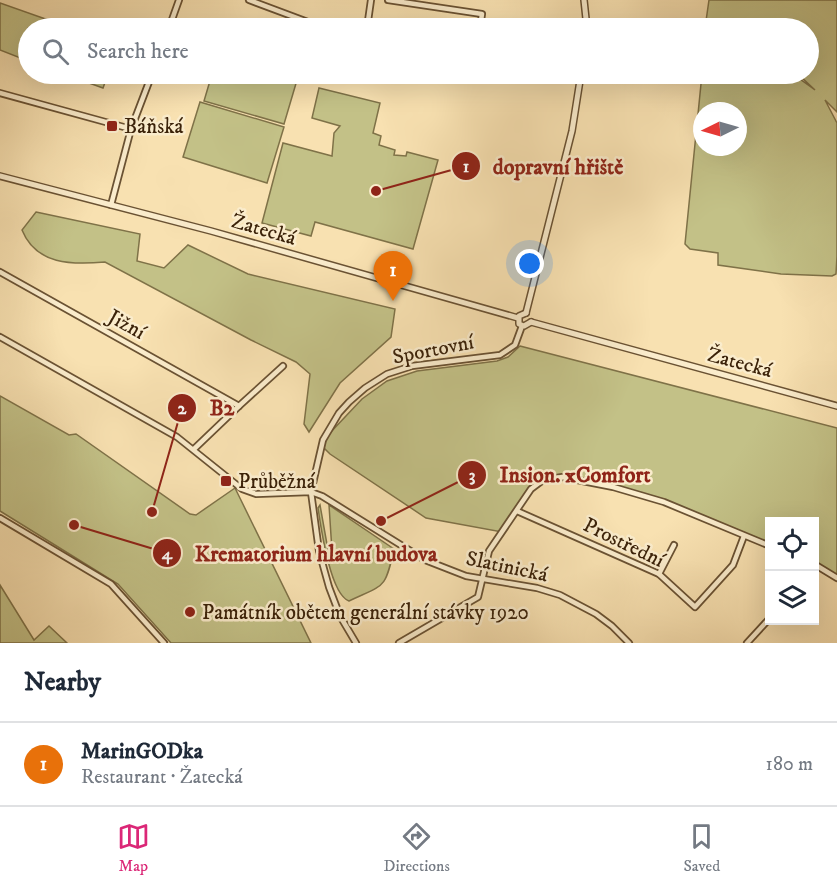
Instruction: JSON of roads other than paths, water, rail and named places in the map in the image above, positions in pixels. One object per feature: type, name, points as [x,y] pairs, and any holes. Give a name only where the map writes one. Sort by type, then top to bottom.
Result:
[{"type":"street","points":[[173,18],[179,0]]},
{"type":"street","points":[[249,0],[297,18]]},
{"type":"street","points":[[368,18],[371,0]]},
{"type":"street","points":[[388,0],[482,14],[481,18]]},
{"type":"street","points":[[584,0],[586,18]]},
{"type":"street","points":[[111,205],[131,129],[148,84]]},
{"type":"street","points":[[526,313],[572,131],[579,84]]},
{"type":"street","points":[[0,93],[131,129]]},
{"type":"street","name":"Žatecká","points":[[0,176],[211,231],[518,318]]},
{"type":"street","name":"Jižní","points":[[0,272],[239,406]]},
{"type":"street","points":[[526,313],[531,322],[522,326],[518,318],[526,313]]},
{"type":"street","name":"Žatecká","points":[[531,322],[837,406]]},
{"type":"street","name":"Sportovní","points":[[356,643],[340,616],[319,551],[311,492],[323,440],[339,413],[365,388],[387,374],[412,366],[500,355],[515,345],[522,326]]},
{"type":"street","points":[[0,338],[177,437],[195,449],[242,489],[256,494],[311,492]]},
{"type":"street","points":[[195,449],[284,366]]},
{"type":"street","points":[[399,643],[478,597],[489,551],[531,489],[543,480],[569,477],[664,502],[765,544]]},
{"type":"street","name":"Slatinická","points":[[311,492],[322,495],[425,560],[466,576],[537,588],[560,595],[596,614],[629,643]]},
{"type":"street","name":"Prostřední","points":[[517,511],[659,574],[701,613]]},
{"type":"street","points":[[0,518],[9,520],[111,584],[164,643]]},
{"type":"street","points":[[695,607],[733,565],[744,536]]},
{"type":"street","points":[[659,574],[674,545]]},
{"type":"street","points":[[819,568],[837,578]]},
{"type":"street","points":[[747,643],[765,623]]},
{"type":"place","name":"Báňská","points":[[112,126]]},
{"type":"place","name":"dopravní hřiště","points":[[376,191]]},
{"type":"place","name":"MarinGODka","points":[[393,301]]},
{"type":"place","name":"Průběžná","points":[[226,481]]},
{"type":"place","name":"B2","points":[[152,512]]},
{"type":"place","name":"Insion. xComfort","points":[[381,521]]},
{"type":"place","name":"Krematorium hlavní budova","points":[[74,525]]},
{"type":"place","name":"Památník obětem generální stávky 1920","points":[[190,612]]}]
